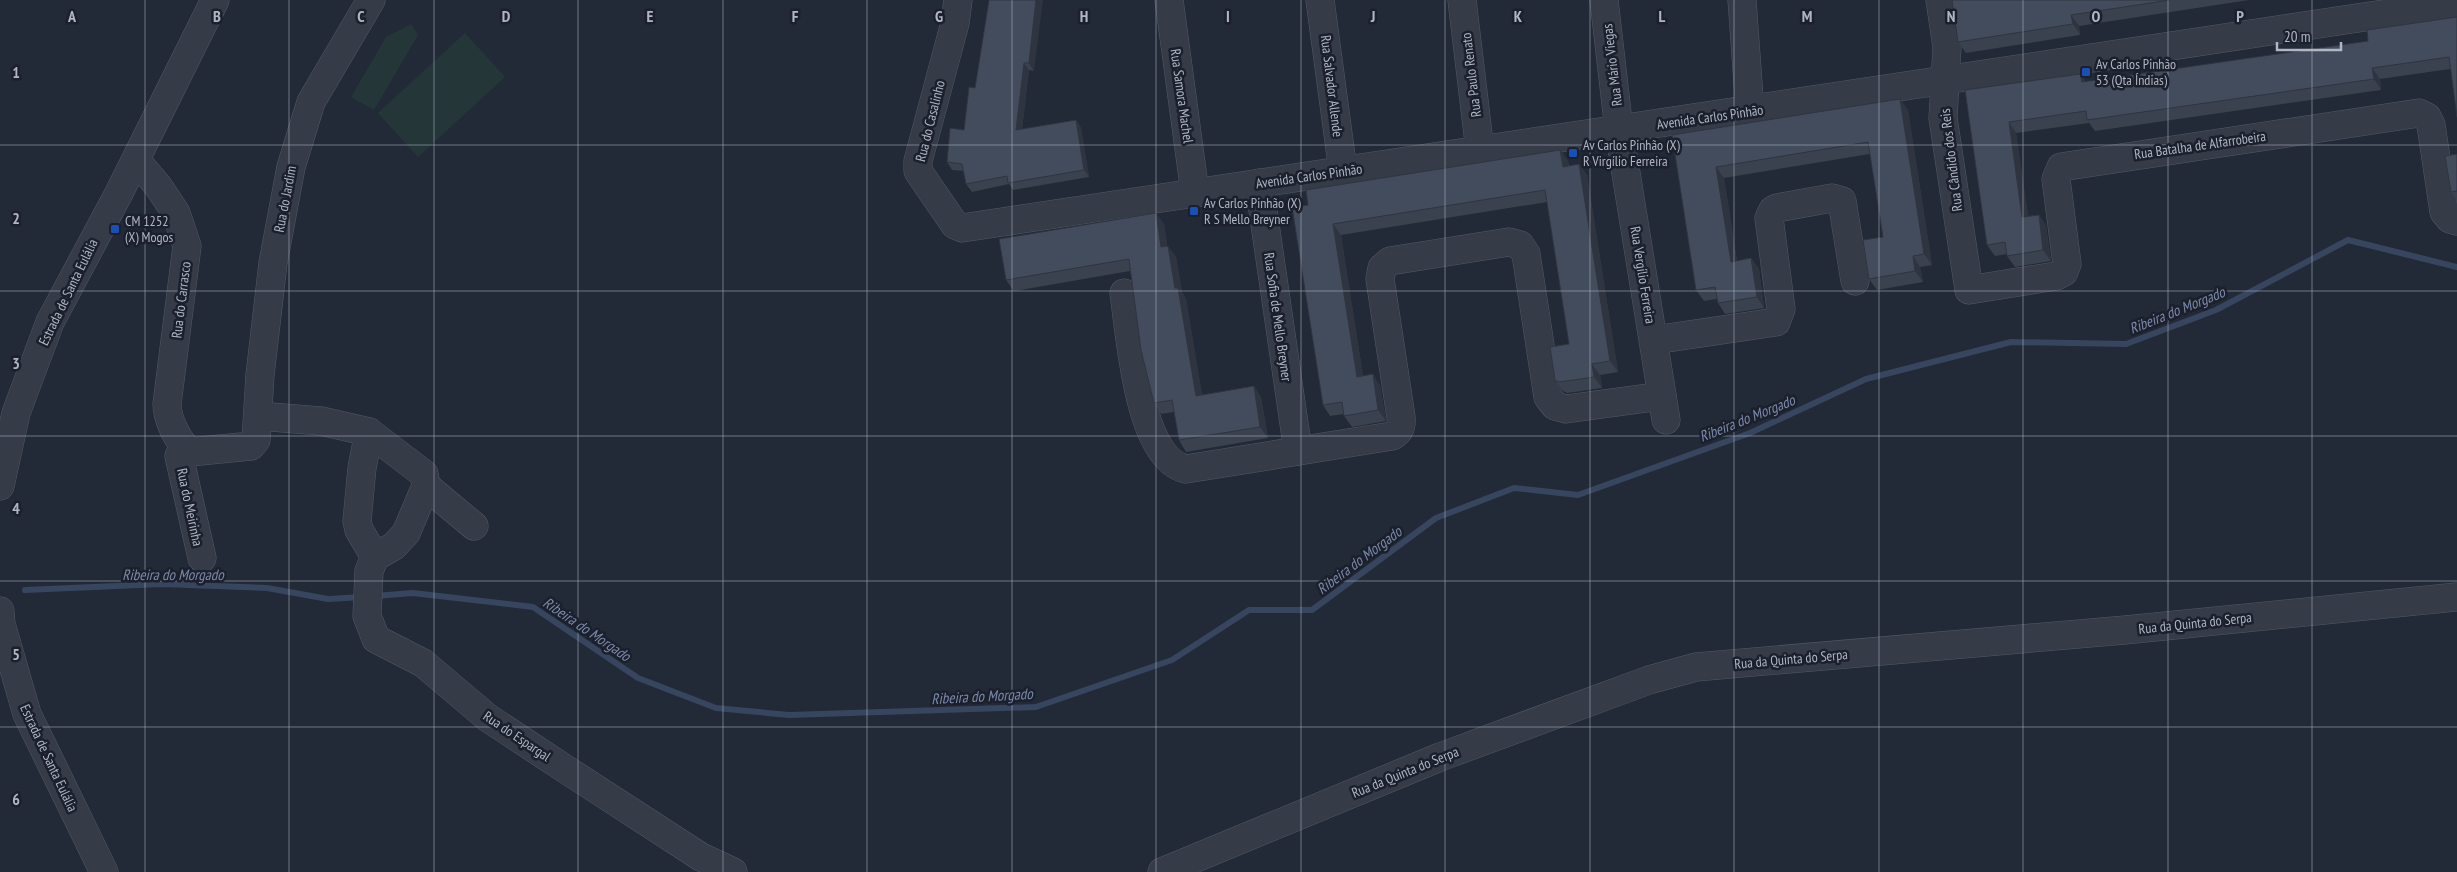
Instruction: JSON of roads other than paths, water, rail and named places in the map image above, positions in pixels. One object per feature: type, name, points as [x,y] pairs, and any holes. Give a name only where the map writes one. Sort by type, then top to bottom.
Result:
[{"type":"street","name":"Estrada de Santa Eulália","points":[[0,486],[16,413],[50,322],[136,160],[216,0]]},
{"type":"street","name":"Rua do Jardim","points":[[183,453],[251,446],[256,440],[260,375],[274,263],[291,167],[311,102],[371,0]]},
{"type":"street","name":"Rua do Casalinho","points":[[958,0],[955,23],[918,166],[919,175],[955,225],[962,228]]},
{"type":"street","name":"Rua Samora Machel","points":[[1169,0],[1195,193]]},
{"type":"street","name":"Rua Salvador Allende","points":[[1320,0],[1343,171]]},
{"type":"street","name":"Rua Paulo Renato","points":[[1462,0],[1480,151]]},
{"type":"street","name":"Rua Mário Viegas","points":[[1604,0],[1620,130]]},
{"type":"street","points":[[1742,0],[1750,111]]},
{"type":"street","name":"Rua Cândido dos Reis","points":[[1940,0],[1947,47],[1943,118],[1969,290]]},
{"type":"street","name":"Avenida Carlos Pinhão","points":[[962,228],[1750,111],[2457,3]]},
{"type":"street","name":"Rua Batalha de Alfarrobeira","points":[[1969,290],[2056,276],[2064,272],[2067,264],[2056,179],[2061,167],[2418,113],[2427,117],[2431,125],[2444,212],[2450,219],[2457,220]]},
{"type":"street","name":"Rua Vergílio Ferreira","points":[[1298,451],[1392,436],[1400,429],[1401,418],[1380,279],[1382,268],[1386,263],[1509,242],[1520,245],[1526,254],[1548,398],[1551,402],[1566,409],[1664,408],[1620,130]]},
{"type":"street","name":"Rua do Carrasco","points":[[136,160],[158,186],[176,214],[187,246],[167,404],[168,415],[183,453]]},
{"type":"street","name":"Rua Sofia de Mello Breyner","points":[[1259,183],[1298,451]]},
{"type":"street","points":[[1654,340],[1776,322],[1781,309],[1769,218],[1777,208],[1832,198],[1842,201],[1855,281]]},
{"type":"street","points":[[1124,293],[1144,413],[1152,434],[1168,461],[1186,470],[1298,451]]},
{"type":"street","points":[[258,416],[313,420],[369,432],[421,470],[426,478],[426,486],[402,538],[372,564],[357,521],[362,468],[369,432]]},
{"type":"street","name":"Rua do Meirinha","points":[[183,453],[202,558]]},
{"type":"street","points":[[426,486],[474,526]]},
{"type":"street","name":"Rua do Espargal","points":[[372,564],[367,616],[376,639],[422,663],[488,718],[701,857],[733,872]]},
{"type":"street","name":"Rua da Quinta do Serpa","points":[[1162,872],[1440,758],[1649,680],[1696,667],[2125,630],[2457,597]]},
{"type":"street","name":"Estrada de Santa Eulália","points":[[0,611],[1,624],[26,714],[104,872]]},
{"type":"waterway","name":"Ribeira do Morgado","points":[[375,596],[413,593],[533,607],[638,678],[716,708],[789,715],[1036,707],[1172,660],[1249,610],[1312,610],[1436,518],[1514,488],[1578,495],[1750,433],[1866,379],[2011,342],[2126,344],[2216,310],[2348,240],[2457,267]]},
{"type":"waterway","name":"Ribeira do Morgado","points":[[25,590],[162,584],[267,588],[328,599],[362,597]]},
{"type":"place","name":"Av Carlos Pinhão 53 (Qta Índias)","points":[[2086,72]]},
{"type":"place","name":"Av Carlos Pinhão (X) R Virgílio Ferreira","points":[[1573,153]]},
{"type":"place","name":"Av Carlos Pinhão (X) R S Mello Breyner","points":[[1194,211]]},
{"type":"place","name":"CM 1252 (X) Mogos","points":[[115,229]]}]
